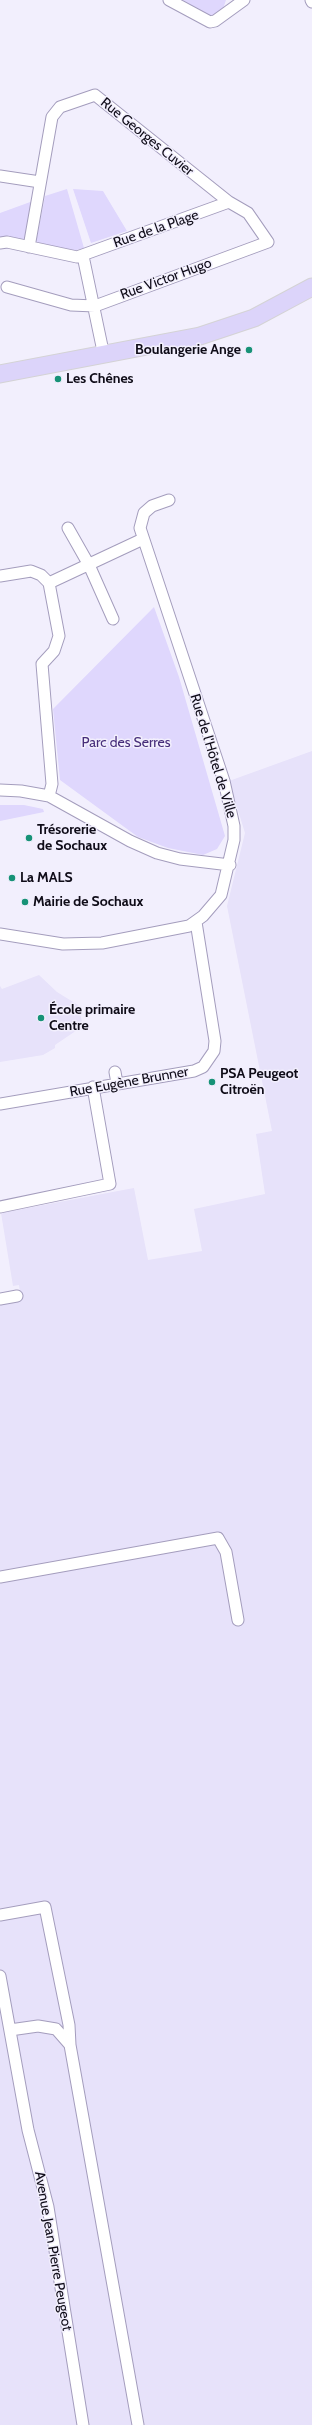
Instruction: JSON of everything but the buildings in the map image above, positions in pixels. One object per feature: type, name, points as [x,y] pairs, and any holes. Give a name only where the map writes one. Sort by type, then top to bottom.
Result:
[{"type":"main road","points":[[0,374],[104,356],[200,336],[254,318],[312,287]]},
{"type":"street","points":[[169,0],[210,22],[215,21],[244,0]]},
{"type":"street","name":"Rue Georges Cuvier","points":[[29,247],[52,117],[55,111],[95,95],[229,202]]},
{"type":"street","points":[[0,176],[40,182]]},
{"type":"street","name":"Rue de la Plage","points":[[84,256],[229,202]]},
{"type":"street","name":"Rue Victor Hugo","points":[[7,287],[71,305],[94,306],[268,242],[248,213],[229,202]]},
{"type":"street","points":[[0,242],[7,242],[72,257],[84,256],[104,356]]},
{"type":"street","name":"Rue de l'Hôtel de Ville","points":[[0,934],[48,943],[95,944],[183,928],[196,922],[221,895],[230,864],[235,833],[224,781],[142,539],[140,528],[144,513],[152,506],[169,500]]},
{"type":"street","points":[[68,528],[89,565],[113,619]]},
{"type":"street","points":[[49,583],[142,539]]},
{"type":"street","points":[[0,576],[31,571],[41,575],[49,583],[59,636],[54,651],[42,664],[52,784],[50,796]]},
{"type":"street","points":[[0,790],[21,791],[50,796],[123,838],[157,853],[180,860],[230,864]]},
{"type":"street","name":"Rue Eugène Brunner","points":[[0,1104],[194,1071],[203,1067],[214,1051],[215,1040],[196,922]]},
{"type":"street","points":[[115,1072],[117,1083]]},
{"type":"street","points":[[0,1208],[110,1184],[93,1087]]},
{"type":"street","points":[[0,1299],[17,1296]]},
{"type":"street","points":[[0,1577],[218,1538],[226,1552],[238,1620]]},
{"type":"street","points":[[0,1914],[45,1907],[69,2025],[70,2045],[138,2425]]},
{"type":"street","name":"Avenue Jean Pierre Peugeot","points":[[0,1976],[28,2130],[48,2207],[83,2425]]},
{"type":"street","points":[[10,2030],[38,2026],[56,2029],[70,2045]]},
{"type":"shaded area","points":[[312,751],[312,2425],[0,2425],[0,1305],[21,1301],[19,1285],[13,1286],[1,1213],[134,1188],[148,1260],[202,1251],[194,1209],[265,1194],[256,1134],[272,1131],[227,906],[245,833],[229,781]]},
{"type":"shaded area","name":"École primaire Centre","points":[[39,975],[57,992],[78,1005],[83,1026],[55,1045],[55,1048],[43,1055],[0,1062],[0,986],[2,989]]},
{"type":"green space","points":[[177,0],[226,0],[222,12],[210,16]]},
{"type":"green space","points":[[67,189],[84,248],[73,251],[36,242],[45,196]]},
{"type":"green space","points":[[73,189],[103,191],[127,231],[91,243]]},
{"type":"green space","points":[[33,201],[25,243],[0,240],[0,213]]},
{"type":"green space","name":"Parc des Serres","points":[[154,607],[179,677],[225,836],[217,849],[203,855],[168,848],[138,837],[60,780],[53,709]]},
{"type":"green space","points":[[0,805],[24,805],[43,809],[44,812],[0,821]]},
{"type":"place","name":"Boulangerie Ange","points":[[249,350]]},
{"type":"place","name":"Les Chênes","points":[[58,379]]},
{"type":"place","name":"Trésorerie de Sochaux","points":[[29,838]]},
{"type":"place","name":"La MALS","points":[[12,878]]},
{"type":"place","name":"Mairie de Sochaux","points":[[25,902]]},
{"type":"place","name":"École primaire Centre","points":[[41,1018]]},
{"type":"place","name":"PSA Peugeot Citroën","points":[[212,1082]]}]
